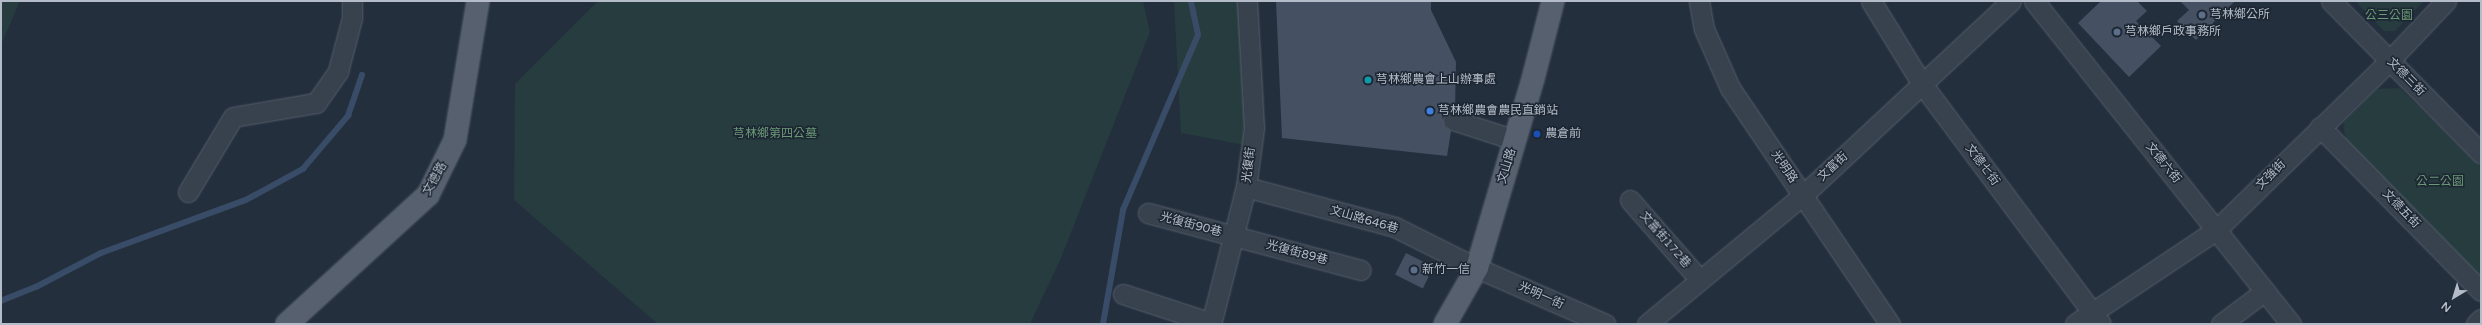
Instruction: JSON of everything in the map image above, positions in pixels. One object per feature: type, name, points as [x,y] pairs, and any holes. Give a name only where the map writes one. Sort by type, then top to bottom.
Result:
[{"type":"main road","name":"文德路","points":[[287,324],[428,195],[455,140],[478,1]]},
{"type":"main road","name":"文山路","points":[[1445,324],[1477,268],[1515,140],[1553,1]]},
{"type":"street","points":[[188,192],[233,117],[316,103],[338,71],[352,18],[352,1]]},
{"type":"street","name":"光復街","points":[[1211,323],[1246,188],[1254,128],[1247,1]]},
{"type":"street","name":"光明路","points":[[1699,1],[1704,29],[1730,88],[1890,324]]},
{"type":"street","name":"文德七街","points":[[1871,1],[1922,84],[2097,318]]},
{"type":"street","name":"文富街","points":[[1647,324],[1803,195],[2011,1]]},
{"type":"street","name":"文德六街","points":[[2034,1],[2291,324]]},
{"type":"street","name":"文德三街","points":[[2331,1],[2481,153]]},
{"type":"street","name":"文強街","points":[[2075,324],[2097,318],[2216,230],[2389,61],[2446,1]]},
{"type":"street","points":[[1453,120],[1515,140]]},
{"type":"street","name":"文德五街","points":[[2320,127],[2481,291]]},
{"type":"street","name":"文山路646巷","points":[[1246,188],[1395,227],[1477,268]]},
{"type":"street","name":"文富街172巷","points":[[1630,200],[1700,280]]},
{"type":"street","name":"光復街90巷","points":[[1148,213],[1234,236]]},
{"type":"street","name":"光復街89巷","points":[[1234,236],[1360,270]]},
{"type":"street","name":"光明一街","points":[[1477,268],[1605,324]]},
{"type":"street","points":[[2221,324],[2265,291]]},
{"type":"street","points":[[1123,294],[1211,323]]},
{"type":"street","points":[[2476,324],[2481,319]]},
{"type":"green space","points":[[1,1],[20,1],[1,45]]},
{"type":"green space","name":"芎林鄉第四公墓","points":[[598,1],[1143,1],[1150,32],[1061,258],[1030,324],[658,324],[514,200],[515,84]]},
{"type":"green space","points":[[1174,1],[1243,1],[1249,120],[1245,145],[1181,133]]},
{"type":"green space","name":"公三公園","points":[[2355,1],[2424,1],[2395,31],[2384,31]]},
{"type":"green space","name":"公二公園","points":[[2400,88],[2481,167],[2481,281],[2346,142],[2343,123],[2377,89]]},
{"type":"building","name":"芎林鄉農會上山辦事處","points":[[1276,1],[1431,1],[1431,10],[1456,62],[1455,109],[1446,112],[1442,117],[1445,127],[1451,131],[1447,156],[1282,138]]},
{"type":"building","name":"芎林鄉戶政事務所","points":[[2101,1],[2137,1],[2147,11],[2136,21],[2161,46],[2129,77],[2078,23]]},
{"type":"building","name":"芎林鄉公所","points":[[2180,1],[2235,1],[2196,40],[2177,21],[2189,10]]},
{"type":"building","name":"新竹一信","points":[[1406,253],[1434,267],[1423,288],[1395,274]]},
{"type":"waterway","points":[[1103,324],[1123,210],[1198,35],[1191,1]]},
{"type":"waterway","points":[[1,301],[36,287],[101,253],[246,200],[303,169],[348,116],[362,75]]},
{"type":"place","name":"芎林鄉公所","points":[[2202,15]]},
{"type":"place","name":"芎林鄉戶政事務所","points":[[2117,32]]},
{"type":"place","name":"芎林鄉農會上山辦事處","points":[[1368,80]]},
{"type":"place","name":"芎林鄉農會農民直銷站","points":[[1430,111]]},
{"type":"place","name":"農倉前","points":[[1537,134]]},
{"type":"place","name":"新竹一信","points":[[1414,270]]}]
